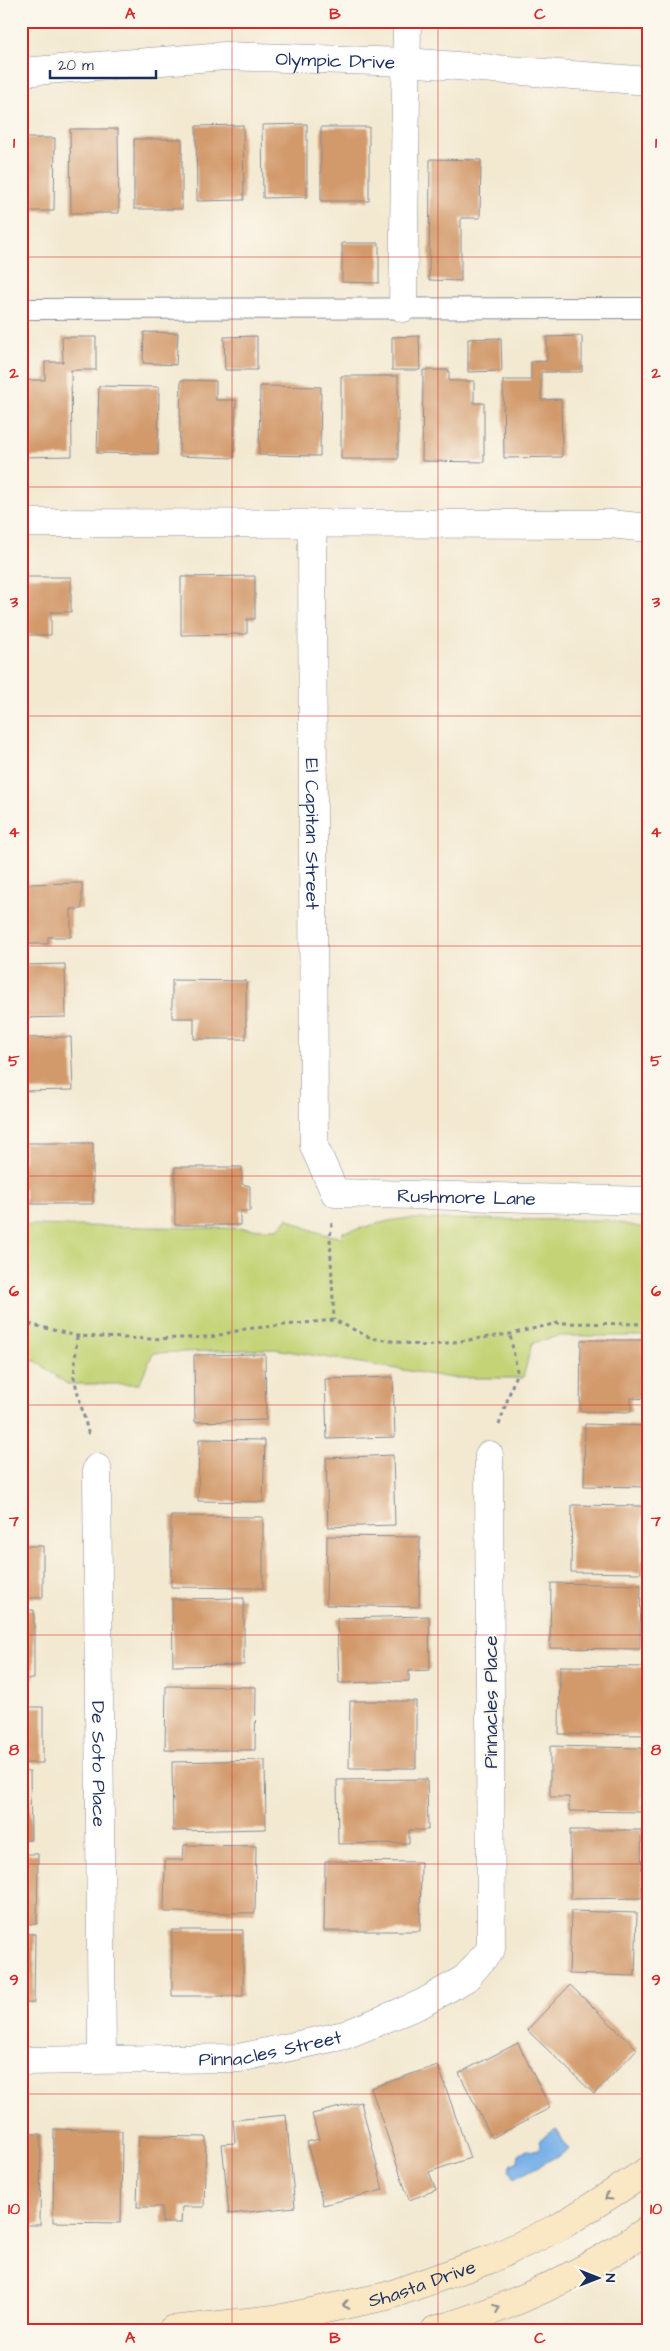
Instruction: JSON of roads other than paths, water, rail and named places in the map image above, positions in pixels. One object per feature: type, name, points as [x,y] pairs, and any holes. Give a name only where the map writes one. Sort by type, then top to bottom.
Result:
[{"type":"street","points":[[403,308],[407,21]]},
{"type":"street","name":"Olympic Drive","points":[[21,72],[225,56],[406,62],[649,82]]},
{"type":"street","points":[[21,523],[610,524],[649,528]]},
{"type":"street","name":"El Capitan Street","points":[[312,524],[314,1146],[336,1193]]},
{"type":"street","name":"Rushmore Lane","points":[[336,1193],[649,1201]]},
{"type":"street","name":"Pinnacles Place","points":[[489,1455],[491,1949]]},
{"type":"street","name":"De Soto Place","points":[[98,1468],[102,2059]]},
{"type":"street","name":"Pinnacles Street","points":[[21,2061],[239,2058],[345,2035],[421,2004],[466,1978],[491,1949]]},
{"type":"street","name":"Shasta Drive","points":[[172,2330],[283,2318],[387,2296],[491,2259],[561,2226],[649,2170]]},
{"type":"street","points":[[435,2330],[463,2322],[544,2288],[624,2246],[649,2229]]},
{"type":"lane","points":[[21,309],[649,308]]},
{"type":"water","points":[[556,2129],[569,2150],[514,2179],[509,2170],[512,2164],[518,2161],[519,2153],[527,2150],[538,2151],[539,2140]]}]
